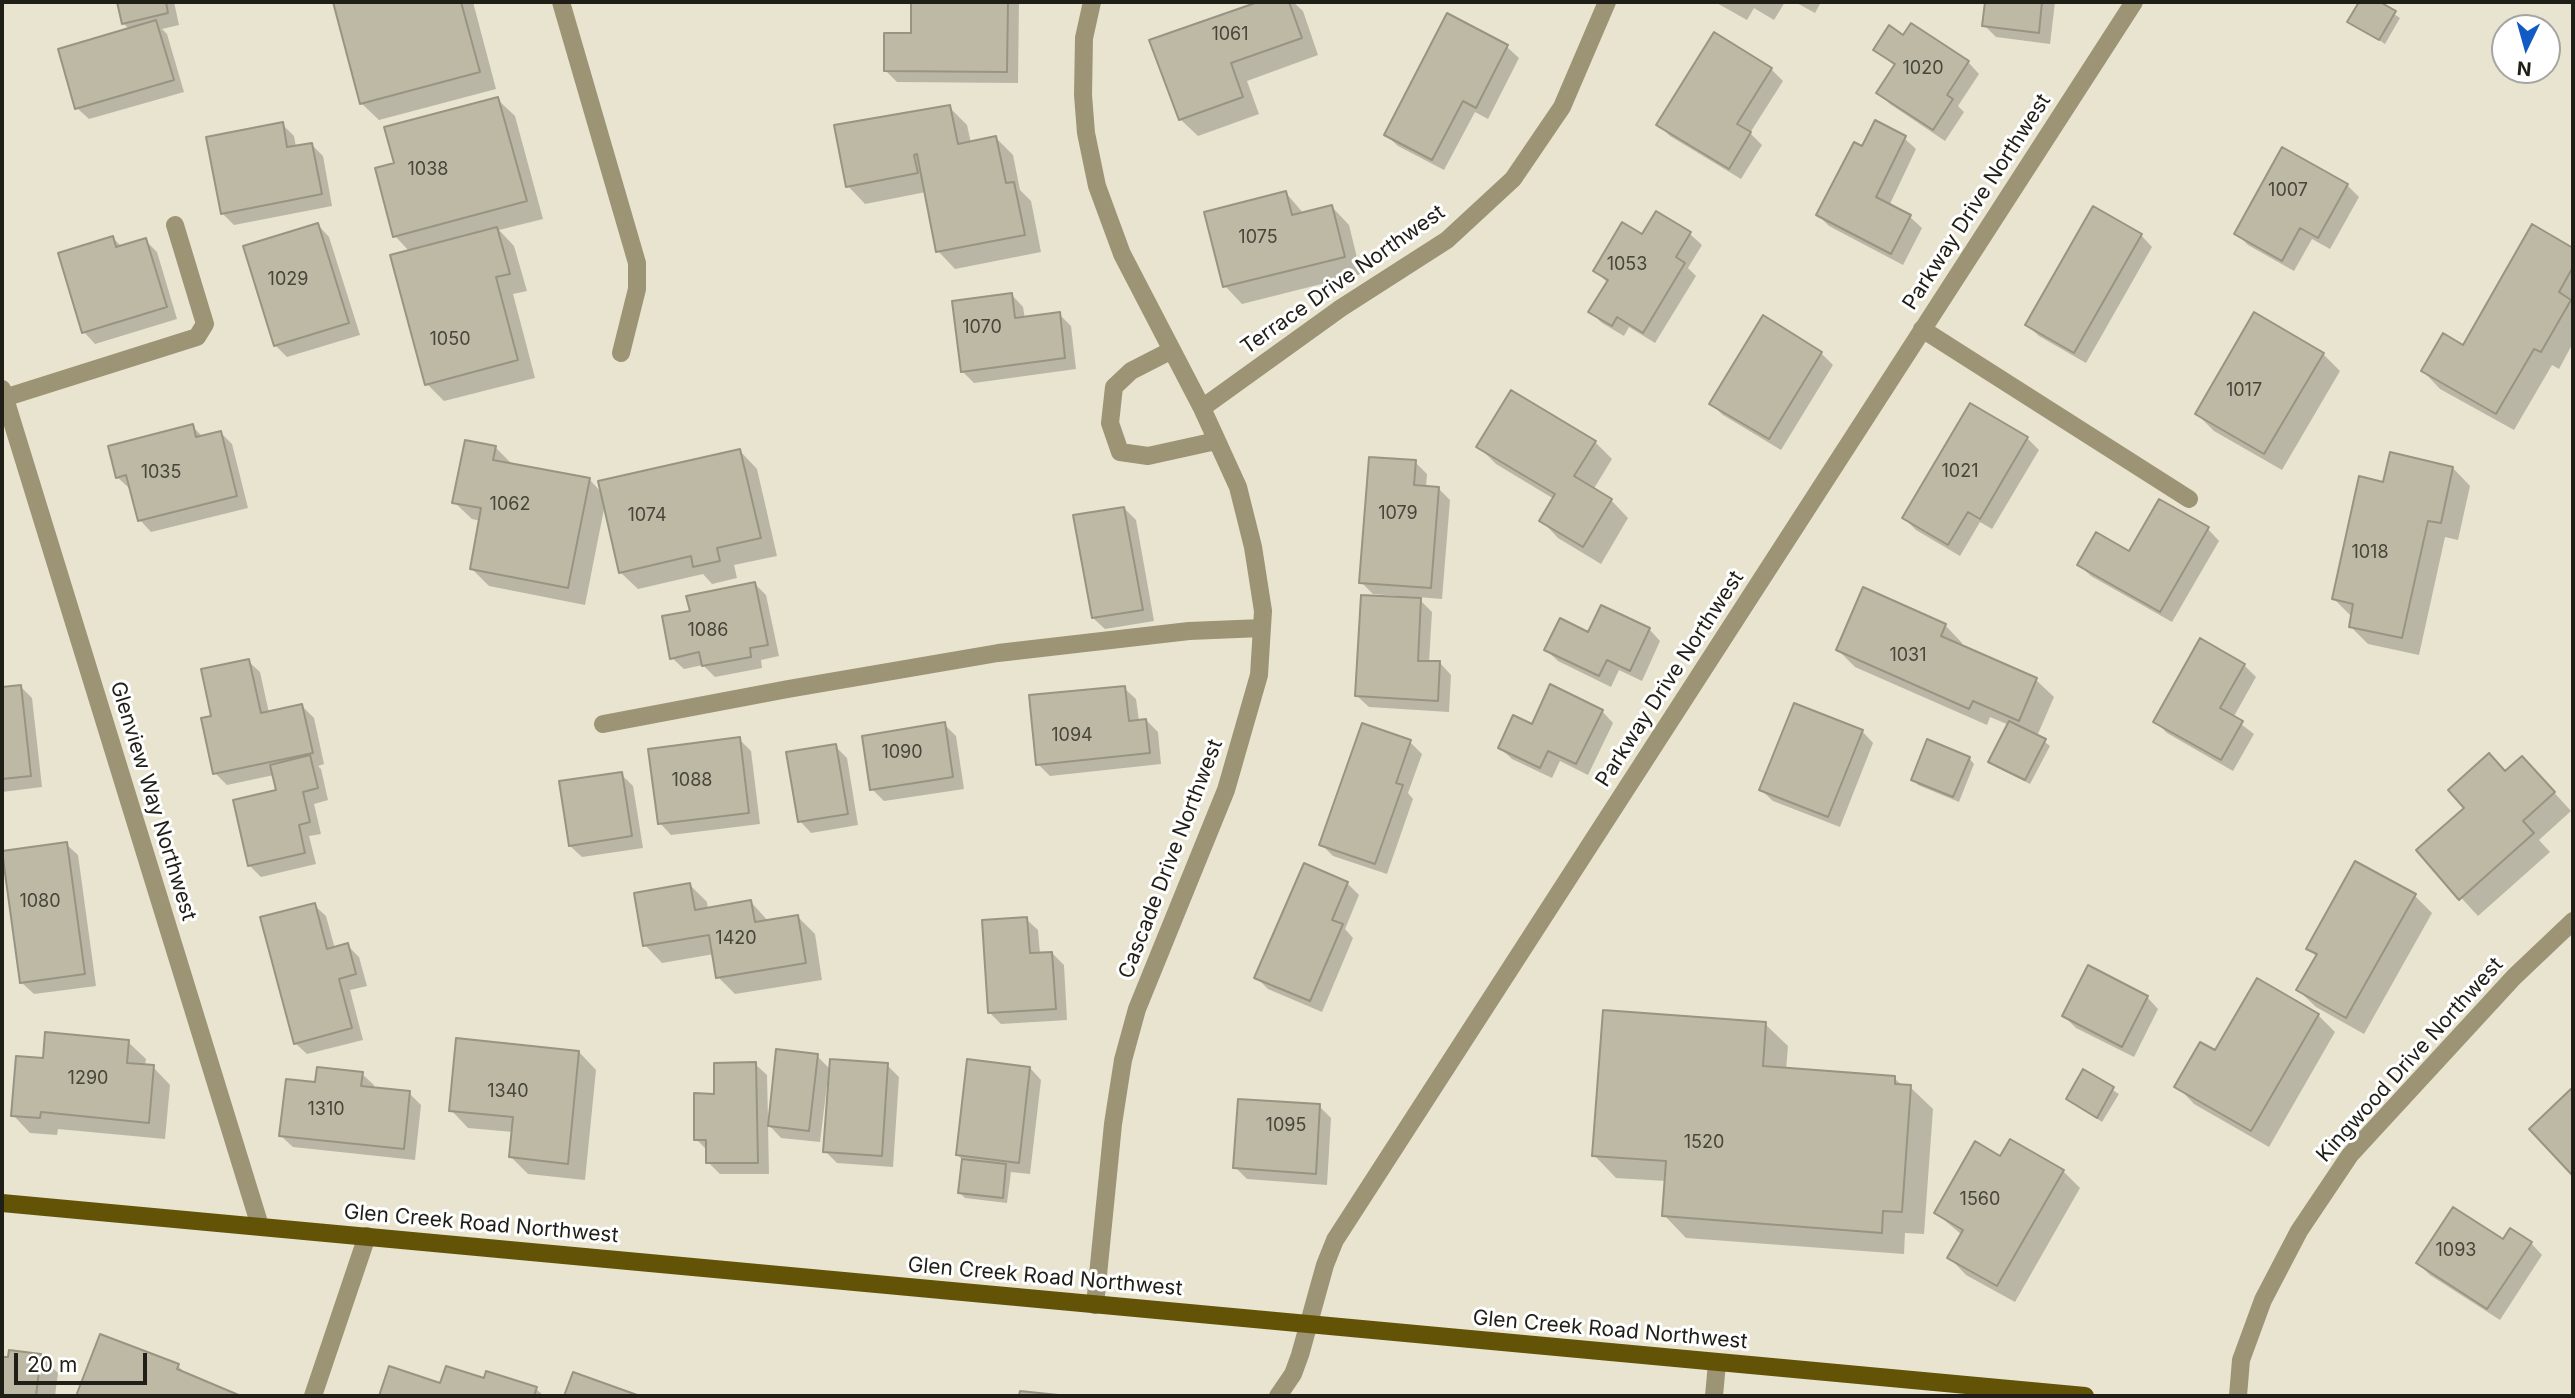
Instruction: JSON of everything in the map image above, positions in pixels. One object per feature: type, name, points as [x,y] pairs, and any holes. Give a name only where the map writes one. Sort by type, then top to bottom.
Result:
[{"type":"main road","name":"Glen Creek Road Northwest","points":[[2,1203],[2085,1396]]},
{"type":"street","points":[[561,2],[637,263],[637,289],[621,353]]},
{"type":"street","name":"Cascade Drive Northwest","points":[[1092,2],[1084,38],[1083,94],[1086,133],[1097,186],[1122,254],[1202,408],[1238,487],[1253,547],[1263,611],[1259,675],[1226,790],[1137,1009],[1123,1060],[1113,1124],[1095,1304]]},
{"type":"street","name":"Terrace Drive Northwest","points":[[1202,408],[1342,308],[1447,240],[1513,179],[1562,107],[1607,2]]},
{"type":"street","name":"Parkway Drive Northwest","points":[[1278,1396],[1293,1374],[1335,1240],[2134,2]]},
{"type":"street","points":[[3,393],[197,337],[205,324],[175,225]]},
{"type":"street","points":[[1922,329],[2189,499]]},
{"type":"street","points":[[1172,350],[1131,371],[1114,387],[1110,423],[1120,452],[1148,456],[1216,441]]},
{"type":"street","name":"Glenview Way Northwest","points":[[3,393],[260,1226]]},
{"type":"street","points":[[603,724],[998,653],[1189,631],[1262,628]]},
{"type":"street","name":"Kingwood Drive Northwest","points":[[2238,1396],[2241,1360],[2263,1300],[2299,1231],[2350,1155],[2514,977],[2573,921]]},
{"type":"street","points":[[313,1396],[367,1236]]},
{"type":"street","points":[[1714,1396],[1717,1363]]},
{"type":"building","points":[[117,2],[166,2],[168,13],[122,24]]},
{"type":"building","points":[[333,2],[461,2],[480,72],[360,104]]},
{"type":"building","points":[[1008,2],[1007,72],[884,71],[884,33],[911,33],[911,3]]},
{"type":"building","points":[[1258,2],[1289,2],[1302,38],[1231,63],[1243,97],[1179,120],[1149,40]]},
{"type":"building","points":[[1985,2],[2042,2],[2039,33],[1982,26]]},
{"type":"building","points":[[2359,2],[2380,2],[2396,11],[2379,40],[2347,22]]},
{"type":"building","points":[[1447,13],[1508,45],[1476,108],[1463,101],[1432,160],[1384,135]]},
{"type":"building","points":[[156,20],[174,80],[75,109],[58,49]]},
{"type":"building","points":[[1911,23],[1969,61],[1947,95],[1953,99],[1933,130],[1876,93],[1895,64],[1873,50],[1889,25],[1903,35]]},
{"type":"building","points":[[1714,32],[1772,68],[1737,124],[1751,132],[1729,169],[1656,125]]},
{"type":"building","points":[[498,97],[527,201],[393,237],[375,168],[394,163],[384,127]]},
{"type":"building","points":[[950,105],[958,144],[996,136],[1006,183],[1014,182],[1025,235],[936,252],[917,154],[914,155],[918,173],[846,187],[834,125]]},
{"type":"building","points":[[1875,120],[1906,136],[1876,197],[1911,215],[1891,254],[1816,215],[1854,142],[1862,146]]},
{"type":"building","points":[[283,122],[287,147],[312,143],[322,194],[221,214],[206,137]]},
{"type":"building","points":[[2282,147],[2348,184],[2318,238],[2300,228],[2282,261],[2234,234]]},
{"type":"building","points":[[1286,191],[1292,215],[1332,205],[1345,257],[1223,287],[1204,212]]},
{"type":"building","points":[[2093,206],[2142,234],[2074,353],[2025,325]]},
{"type":"building","points":[[1656,211],[1691,232],[1676,257],[1685,263],[1643,333],[1617,317],[1612,326],[1588,312],[1608,280],[1593,271],[1622,222],[1642,234]]},
{"type":"building","points":[[318,223],[349,323],[274,346],[243,246]]},
{"type":"building","points":[[2532,224],[2573,248],[2573,267],[2559,292],[2571,300],[2541,352],[2534,349],[2496,414],[2421,371],[2443,333],[2463,345]]},
{"type":"building","points":[[497,227],[510,274],[496,277],[518,360],[425,385],[390,255]]},
{"type":"building","points":[[113,236],[116,247],[146,238],[167,307],[82,333],[58,253]]},
{"type":"building","points":[[1012,293],[1015,318],[1060,312],[1065,358],[961,372],[952,301]]},
{"type":"building","points":[[2254,312],[2324,353],[2264,454],[2195,414]]},
{"type":"building","points":[[1763,315],[1822,352],[1769,439],[1709,404]]},
{"type":"building","points":[[1511,390],[1596,441],[1574,476],[1612,499],[1583,547],[1539,521],[1555,494],[1476,447]]},
{"type":"building","points":[[1970,403],[2028,437],[1980,519],[1968,512],[1948,545],[1902,518]]},
{"type":"building","points":[[193,424],[196,437],[221,431],[237,496],[138,521],[126,475],[116,478],[108,446]]},
{"type":"building","points":[[465,440],[496,446],[493,460],[590,478],[568,588],[470,569],[481,508],[452,503]]},
{"type":"building","points":[[740,449],[761,538],[717,548],[720,561],[693,567],[691,556],[619,573],[598,481]]},
{"type":"building","points":[[2390,452],[2453,467],[2441,523],[2428,521],[2402,638],[2349,627],[2353,604],[2332,599],[2359,476],[2383,482]]},
{"type":"building","points":[[1369,457],[1416,460],[1414,485],[1439,487],[1431,588],[1359,583]]},
{"type":"building","points":[[2159,499],[2209,527],[2160,612],[2077,565],[2096,532],[2129,551]]},
{"type":"building","points":[[1124,507],[1143,610],[1092,618],[1073,515]]},
{"type":"building","points":[[755,582],[768,645],[750,648],[751,657],[702,666],[699,652],[670,659],[662,616],[690,611],[686,596]]},
{"type":"building","points":[[1863,587],[1946,624],[1941,636],[2037,678],[2019,721],[1973,701],[1969,709],[1836,650]]},
{"type":"building","points":[[1361,595],[1421,598],[1418,661],[1440,661],[1438,701],[1355,696]]},
{"type":"building","points":[[1601,605],[1650,628],[1630,671],[1607,660],[1599,676],[1544,650],[1560,618],[1588,632]]},
{"type":"building","points":[[2200,638],[2245,664],[2220,708],[2243,721],[2221,760],[2153,722]]},
{"type":"building","points":[[249,659],[261,713],[302,704],[313,753],[213,774],[201,718],[211,716],[201,669]]},
{"type":"building","points":[[1550,684],[1603,710],[1576,764],[1548,751],[1540,768],[1498,748],[1513,715],[1532,724]]},
{"type":"building","points":[[21,685],[31,776],[2,779],[2,687]]},
{"type":"building","points":[[1125,686],[1129,721],[1146,719],[1150,753],[1036,765],[1029,695]]},
{"type":"building","points":[[1794,703],[1863,730],[1828,817],[1759,790]]},
{"type":"building","points":[[2009,721],[2046,739],[2025,780],[1988,762]]},
{"type":"building","points":[[945,722],[953,777],[870,790],[862,736]]},
{"type":"building","points":[[1362,723],[1411,740],[1396,783],[1403,785],[1375,864],[1319,845]]},
{"type":"building","points":[[740,737],[749,813],[658,824],[648,749]]},
{"type":"building","points":[[1927,739],[1970,757],[1953,797],[1911,780]]},
{"type":"building","points":[[836,744],[848,814],[798,822],[786,752]]},
{"type":"building","points":[[2489,753],[2505,771],[2522,756],[2555,792],[2523,821],[2534,833],[2459,900],[2416,850],[2464,808],[2448,790]]},
{"type":"building","points":[[310,755],[318,788],[303,792],[310,822],[299,825],[305,853],[248,866],[233,800],[276,790],[270,765]]},
{"type":"building","points":[[622,772],[632,836],[569,846],[559,781]]},
{"type":"building","points":[[67,842],[85,974],[20,983],[2,851]]},
{"type":"building","points":[[2355,861],[2416,894],[2346,1018],[2296,990],[2317,954],[2306,949]]},
{"type":"building","points":[[1304,863],[1348,882],[1332,920],[1343,924],[1310,1001],[1254,978]]},
{"type":"building","points":[[690,883],[695,910],[751,900],[755,922],[798,915],[806,963],[716,978],[709,935],[643,946],[634,893]]},
{"type":"building","points":[[315,903],[327,949],[348,943],[356,974],[339,979],[352,1028],[294,1044],[260,917]]},
{"type":"building","points":[[1027,917],[1030,953],[1052,952],[1056,1009],[988,1013],[982,920]]},
{"type":"building","points":[[2088,965],[2148,996],[2122,1047],[2062,1016]]},
{"type":"building","points":[[2257,978],[2319,1014],[2251,1131],[2174,1087],[2200,1042],[2215,1050]]},
{"type":"building","points":[[1603,1010],[1766,1022],[1763,1066],[1895,1076],[1895,1084],[1911,1085],[1902,1212],[1883,1211],[1882,1233],[1662,1216],[1666,1161],[1592,1156]]},
{"type":"building","points":[[45,1032],[129,1040],[127,1063],[154,1065],[149,1123],[41,1112],[40,1118],[11,1116],[16,1056],[43,1058]]},
{"type":"building","points":[[456,1038],[579,1051],[568,1164],[509,1157],[513,1117],[449,1111]]},
{"type":"building","points":[[776,1049],[818,1054],[809,1131],[768,1126]]},
{"type":"building","points":[[830,1059],[888,1063],[882,1156],[823,1152]]},
{"type":"building","points":[[967,1059],[1030,1067],[1019,1163],[956,1155]]},
{"type":"building","points":[[756,1062],[758,1163],[706,1163],[706,1140],[694,1140],[694,1093],[714,1094],[714,1063]]},
{"type":"building","points":[[317,1067],[363,1072],[361,1086],[410,1091],[404,1149],[279,1136],[286,1079],[315,1082]]},
{"type":"building","points":[[2083,1069],[2114,1087],[2097,1118],[2066,1099]]},
{"type":"building","points":[[2573,1087],[2573,1176],[2529,1129]]},
{"type":"building","points":[[1238,1099],[1320,1104],[1316,1174],[1233,1168]]},
{"type":"building","points":[[2010,1139],[2064,1170],[1997,1286],[1947,1258],[1963,1230],[1934,1213],[1975,1141],[2000,1156]]},
{"type":"building","points":[[962,1159],[1006,1164],[1003,1198],[958,1193]]},
{"type":"building","points":[[2453,1207],[2503,1239],[2510,1228],[2532,1242],[2487,1309],[2416,1263]]},
{"type":"building","points":[[100,1334],[179,1364],[177,1369],[241,1396],[76,1396]]},
{"type":"building","points":[[9,1350],[41,1354],[36,1396],[2,1396],[2,1357],[8,1357]]},
{"type":"building","points":[[389,1366],[440,1383],[446,1366],[484,1378],[486,1371],[537,1387],[534,1396],[379,1396]]},
{"type":"building","points":[[573,1372],[640,1396],[564,1396]]},
{"type":"building","points":[[1020,1391],[1068,1396],[1019,1396]]}]
